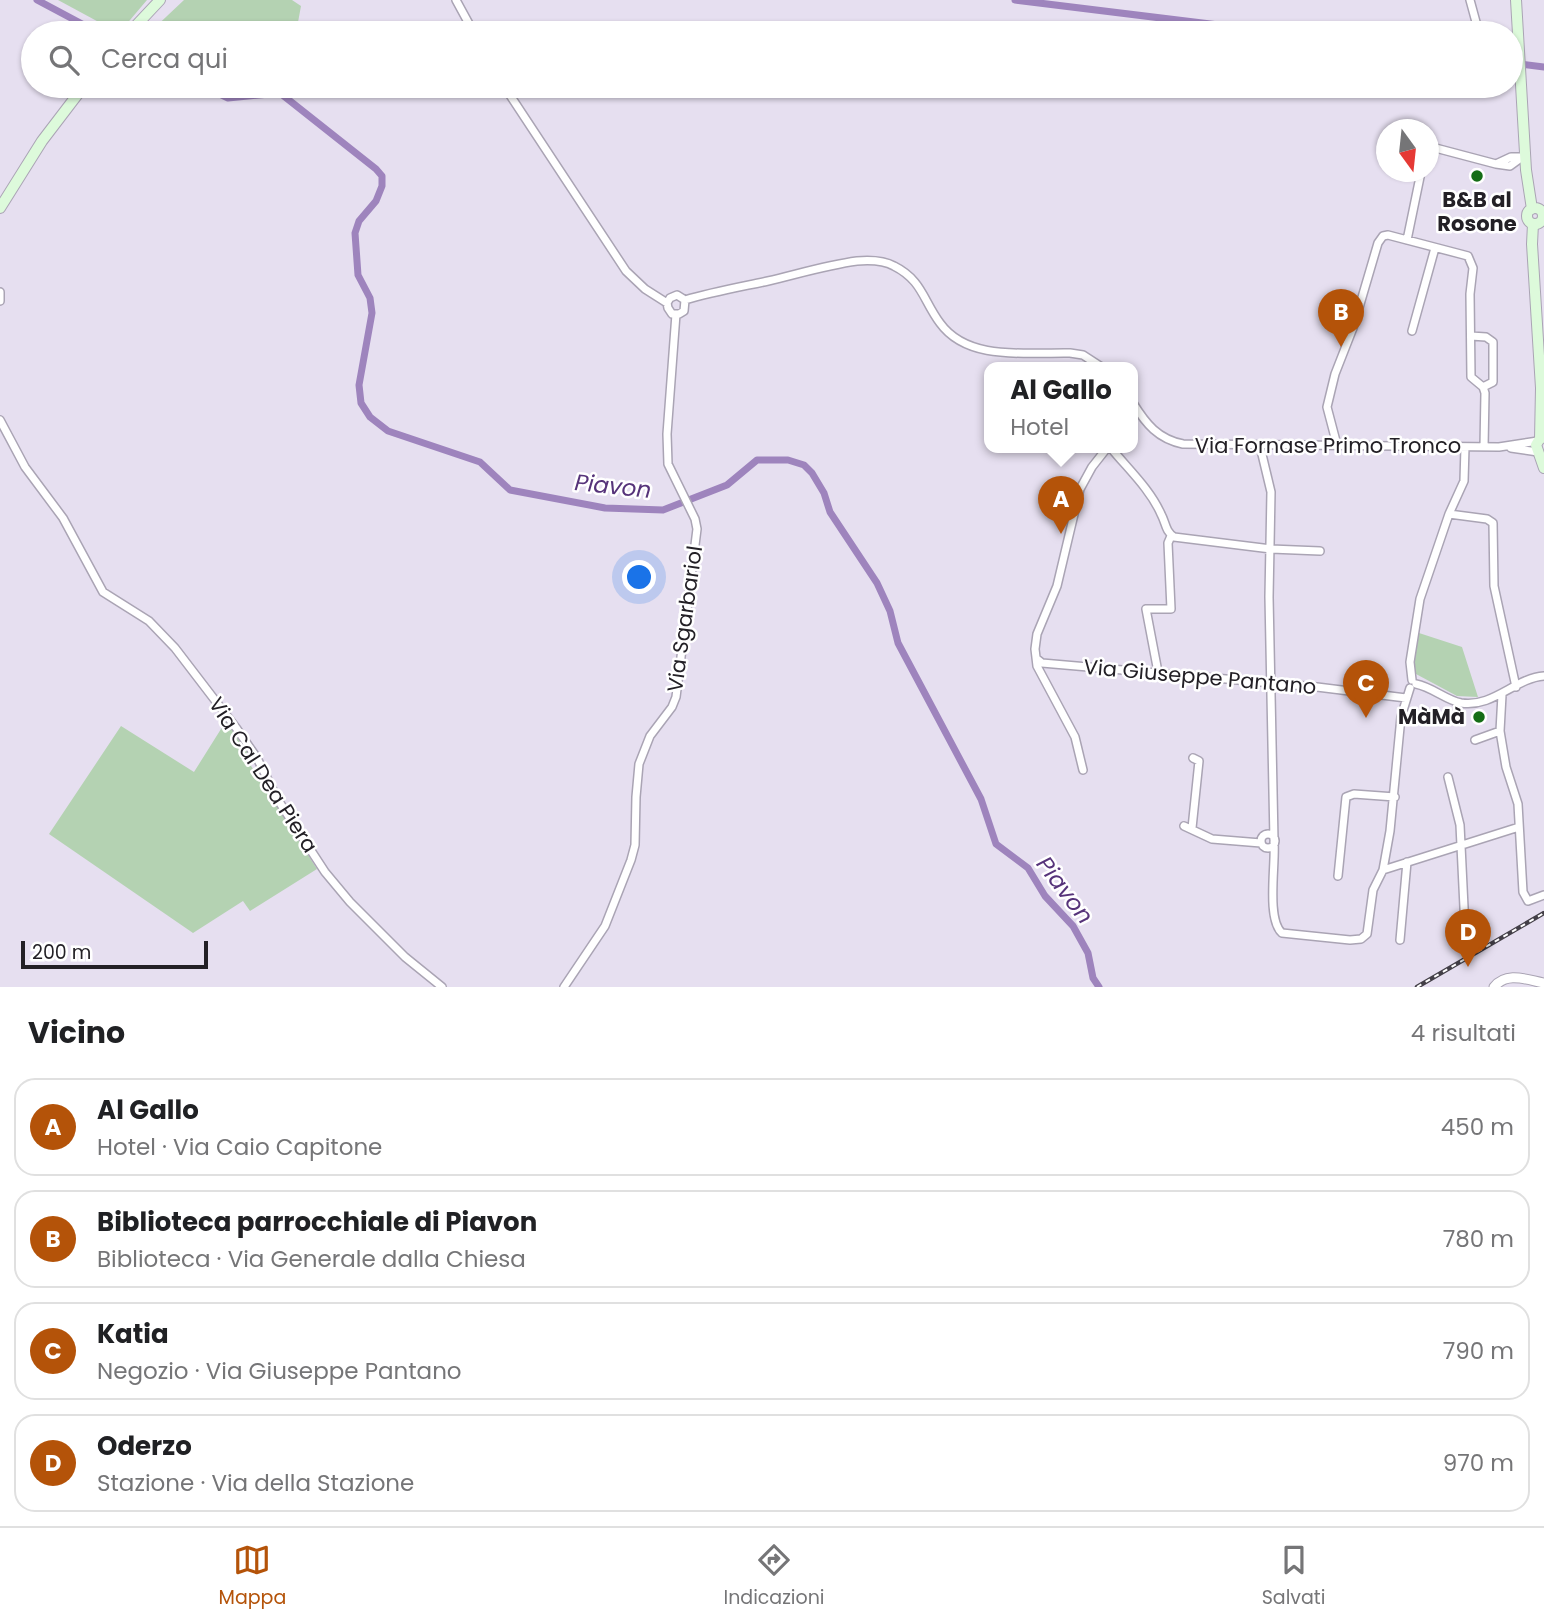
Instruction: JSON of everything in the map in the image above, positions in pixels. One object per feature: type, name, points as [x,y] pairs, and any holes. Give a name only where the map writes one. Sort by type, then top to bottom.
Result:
[{"type":"main road","points":[[140,21],[160,0]]},
{"type":"main road","points":[[1516,0],[1516,21]]},
{"type":"main road","points":[[1,203],[42,141],[75,98]]},
{"type":"main road","points":[[1522,98],[1523,158],[1532,209],[1527,215],[1533,224],[1544,468]]},
{"type":"main road","points":[[1532,209],[1540,209],[1544,213],[1541,222],[1533,224]]},
{"type":"main road","points":[[1541,388],[1544,403]]},
{"type":"street","points":[[456,0],[467,21]]},
{"type":"street","points":[[1470,0],[1476,21]]},
{"type":"street","points":[[512,98],[618,260],[645,289],[667,303],[669,311],[676,314]]},
{"type":"street","points":[[1439,149],[1510,166],[1523,158]]},
{"type":"street","points":[[1407,240],[1419,182]]},
{"type":"street","points":[[1337,445],[1327,407],[1335,374],[1353,328],[1378,243],[1383,236],[1388,235],[1471,259],[1474,268],[1471,294],[1471,377],[1483,387],[1484,447]]},
{"type":"street","points":[[1412,331],[1435,248]]},
{"type":"street","points":[[667,303],[673,296],[681,296],[685,300],[832,266],[876,261],[891,264],[915,280],[940,323],[962,342],[989,351],[1070,353],[1083,355],[1094,362]]},
{"type":"street","points":[[0,292],[0,300]]},
{"type":"street","name":"Via Sgarbariol","points":[[564,987],[611,913],[635,845],[639,764],[650,736],[672,707],[676,697],[697,538],[695,519],[670,471],[667,451],[676,314],[684,311],[685,300]]},
{"type":"street","points":[[1471,336],[1486,337],[1493,342],[1493,382],[1483,387]]},
{"type":"street","name":"Via Fornase Primo Tronco","points":[[1138,417],[1156,433],[1171,442],[1183,444],[1541,446]]},
{"type":"street","name":"Via Cal Dea Piera","points":[[0,420],[25,467],[63,518],[103,592],[149,621],[175,648],[257,758],[278,800],[325,872],[350,902],[405,957],[442,987]]},
{"type":"street","points":[[1260,446],[1271,492],[1273,822],[1268,840],[1274,856],[1274,917],[1276,927],[1282,933],[1350,940],[1364,937],[1368,932],[1373,890],[1383,870],[1395,797],[1401,717],[1412,684],[1410,662],[1420,599],[1464,481],[1465,447]]},
{"type":"street","points":[[1083,770],[1074,737],[1037,666],[1035,649],[1037,634],[1056,586],[1080,489],[1092,467],[1105,453]]},
{"type":"street","points":[[1113,453],[1150,495],[1171,536],[1270,549],[1320,551]]},
{"type":"street","points":[[1450,514],[1487,519],[1493,523],[1493,586],[1516,687]]},
{"type":"street","points":[[1158,672],[1146,610],[1171,609],[1168,543],[1171,536]]},
{"type":"street","name":"Via Giuseppe Pantano","points":[[1037,659],[1042,663],[1158,672],[1406,698]]},
{"type":"street","points":[[1412,684],[1426,686],[1462,703],[1489,700],[1534,678],[1544,677]]},
{"type":"street","points":[[1502,695],[1500,731],[1518,804],[1523,892],[1528,901],[1544,895]]},
{"type":"street","points":[[1475,740],[1500,731]]},
{"type":"street","points":[[1193,758],[1199,761],[1188,827],[1212,839],[1268,840]]},
{"type":"street","points":[[1448,777],[1459,815],[1467,933]]},
{"type":"street","points":[[1338,876],[1346,797],[1354,794],[1395,797]]},
{"type":"street","points":[[1383,870],[1519,827]]},
{"type":"street","points":[[1400,940],[1407,862]]},
{"type":"street","points":[[1494,987],[1507,977],[1544,983]]},
{"type":"green space","points":[[58,0],[147,0],[129,21],[97,21]]},
{"type":"green space","points":[[184,0],[292,0],[301,6],[298,21],[162,21]]},
{"type":"green space","points":[[1419,633],[1462,647],[1478,697],[1457,696],[1416,674],[1413,664]]},
{"type":"green space","points":[[226,721],[248,752],[244,755],[317,869],[250,911],[243,901],[193,933],[49,834],[121,726],[194,772]]},
{"type":"waterway","name":"Piavon","points":[[37,0],[76,21]]},
{"type":"waterway","points":[[1015,0],[1186,21]]},
{"type":"waterway","points":[[1523,64],[1544,67]]},
{"type":"waterway","name":"Piavon","points":[[286,98],[382,176],[382,186],[376,201],[359,221],[355,233],[358,275],[370,298],[372,313],[359,385],[361,403],[370,417],[388,431],[480,462],[510,490],[605,508],[663,510],[727,485],[757,460],[788,460],[804,465],[824,493],[830,512],[877,583],[890,611],[898,643],[981,799],[996,844],[1028,868],[1045,896],[1073,926],[1088,953],[1093,978],[1099,987]]},
{"type":"railway","points":[[1417,987],[1544,913]]},
{"type":"place","name":"B&B al Rosone","points":[[1477,176]]},
{"type":"place","name":"Biblioteca parrocchiale di Piavon","points":[[1341,347]]},
{"type":"place","name":"Al Gallo","points":[[1061,534]]},
{"type":"place","name":"MàMà","points":[[1479,717]]},
{"type":"place","name":"Katia","points":[[1366,718]]},
{"type":"place","name":"Oderzo","points":[[1468,967]]}]
